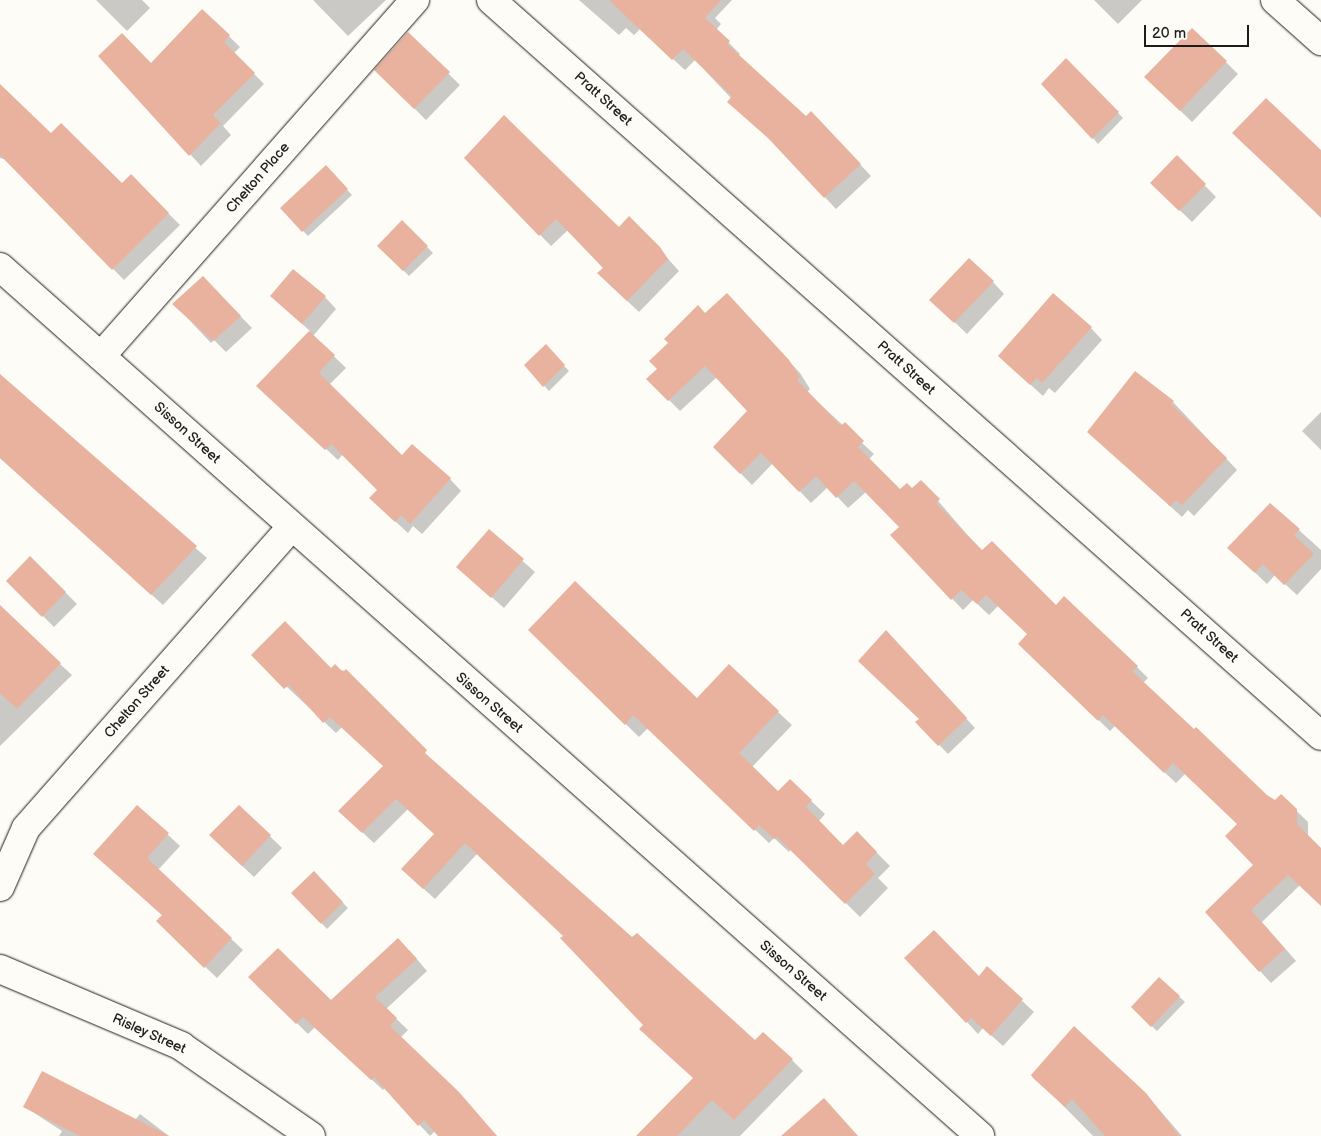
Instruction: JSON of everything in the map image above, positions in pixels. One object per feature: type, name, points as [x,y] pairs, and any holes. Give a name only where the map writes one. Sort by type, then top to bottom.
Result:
[{"type":"street","name":"Chelton Place","points":[[101,356],[415,0]]},
{"type":"street","name":"Pratt Street","points":[[491,0],[1321,736]]},
{"type":"street","points":[[1275,0],[1321,41]]},
{"type":"street","name":"Sisson Street","points":[[0,267],[980,1136]]},
{"type":"street","name":"Chelton Street","points":[[0,887],[26,828],[291,527]]},
{"type":"street","name":"Risley Street","points":[[0,969],[181,1046],[311,1136]]},
{"type":"building","points":[[609,0],[721,0],[705,18],[730,41],[727,44],[806,116],[811,111],[861,164],[824,198],[769,139],[727,102],[732,96],[683,49],[672,60]]},
{"type":"building","points":[[202,9],[230,35],[224,42],[255,73],[213,115],[221,123],[189,156],[98,56],[122,33],[151,63]]},
{"type":"building","points":[[1192,28],[1227,61],[1180,111],[1144,77]]},
{"type":"building","points":[[408,32],[450,72],[414,109],[374,70]]},
{"type":"building","points":[[1066,58],[1119,112],[1092,139],[1041,84]]},
{"type":"building","points":[[0,84],[51,133],[61,123],[122,183],[131,174],[169,213],[112,270],[0,155]]},
{"type":"building","points":[[1266,98],[1321,150],[1321,217],[1232,133]]},
{"type":"building","points":[[504,115],[619,227],[629,216],[660,247],[668,259],[627,301],[597,273],[603,268],[556,219],[539,236],[464,158]]},
{"type":"building","points":[[1177,155],[1206,184],[1179,211],[1150,183]]},
{"type":"building","points":[[326,165],[348,189],[302,232],[280,208]]},
{"type":"building","points":[[402,220],[428,246],[403,271],[377,246]]},
{"type":"building","points":[[969,258],[994,281],[954,323],[929,300]]},
{"type":"building","points":[[293,269],[326,296],[302,324],[270,296]]},
{"type":"building","points":[[203,276],[241,316],[213,341],[172,304]]},
{"type":"building","points":[[727,293],[789,360],[800,377],[797,380],[841,426],[845,422],[864,441],[858,447],[900,489],[907,483],[912,488],[921,480],[940,499],[936,503],[982,550],[992,541],[1056,605],[1064,596],[1138,666],[1132,671],[1194,729],[1196,727],[1267,795],[1275,800],[1281,794],[1297,809],[1297,824],[1321,848],[1321,906],[1288,875],[1251,910],[1285,949],[1259,972],[1205,912],[1253,865],[1225,836],[1237,824],[1173,763],[1164,773],[1103,715],[1098,721],[1018,644],[1027,634],[986,595],[977,604],[961,590],[951,600],[890,535],[899,527],[854,481],[836,498],[816,476],[799,492],[761,453],[740,474],[713,447],[747,411],[705,366],[668,401],[646,379],[657,369],[649,361],[668,343],[664,339],[698,305],[705,313]]},
{"type":"building","points":[[1053,293],[1092,327],[1042,383],[1037,378],[1030,385],[998,356]]},
{"type":"building","points":[[309,331],[335,355],[319,373],[402,455],[412,444],[451,478],[410,524],[401,515],[395,522],[369,498],[377,490],[331,444],[325,450],[256,386]]},
{"type":"building","points":[[546,344],[565,365],[543,387],[524,365]]},
{"type":"building","points":[[1135,371],[1174,401],[1171,404],[1227,458],[1182,505],[1176,500],[1170,506],[1087,432]]},
{"type":"building","points":[[0,374],[197,546],[151,595],[0,458]]},
{"type":"building","points":[[1270,503],[1300,529],[1294,535],[1314,554],[1284,585],[1263,564],[1255,573],[1227,548]]},
{"type":"building","points":[[489,529],[524,559],[491,598],[456,567]]},
{"type":"building","points":[[30,556],[66,592],[42,617],[6,581]]},
{"type":"building","points":[[575,581],[697,698],[729,664],[779,711],[739,753],[778,791],[790,779],[812,800],[806,807],[843,845],[857,831],[877,852],[866,864],[875,874],[845,904],[777,837],[774,839],[759,825],[754,831],[633,715],[625,725],[528,630]]},
{"type":"building","points":[[0,605],[61,663],[17,709],[0,693]]},
{"type":"building","points":[[285,621],[331,668],[335,664],[343,672],[346,669],[427,750],[425,753],[632,937],[637,933],[755,1040],[763,1032],[793,1059],[734,1120],[712,1100],[677,1136],[636,1136],[693,1078],[639,1029],[643,1025],[560,938],[563,936],[465,843],[423,889],[401,869],[434,834],[396,799],[362,833],[338,811],[383,766],[330,717],[323,723],[289,685],[284,689],[251,655]]},
{"type":"building","points":[[886,630],[967,718],[938,746],[915,722],[919,719],[858,661]]},
{"type":"building","points":[[137,805],[169,833],[147,858],[232,938],[204,968],[156,921],[162,915],[93,854]]},
{"type":"building","points":[[239,805],[271,835],[242,866],[209,835]]},
{"type":"building","points":[[314,871],[343,902],[321,924],[291,893]]},
{"type":"building","points":[[934,930],[979,976],[987,966],[1023,999],[991,1036],[971,1018],[966,1023],[904,958]]},
{"type":"building","points":[[398,938],[417,959],[375,997],[397,1018],[390,1026],[459,1092],[497,1136],[438,1136],[424,1120],[418,1126],[374,1077],[371,1080],[303,1017],[296,1024],[248,977],[278,948],[331,1000]]},
{"type":"building","points":[[1159,977],[1180,996],[1151,1027],[1131,1007]]},
{"type":"building","points":[[1074,1026],[1146,1093],[1179,1136],[1105,1136],[1072,1099],[1065,1107],[1033,1078],[1031,1075]]},
{"type":"building","points":[[42,1071],[169,1136],[80,1136],[23,1107]]},
{"type":"building","points":[[824,1098],[858,1136],[781,1136]]}]
